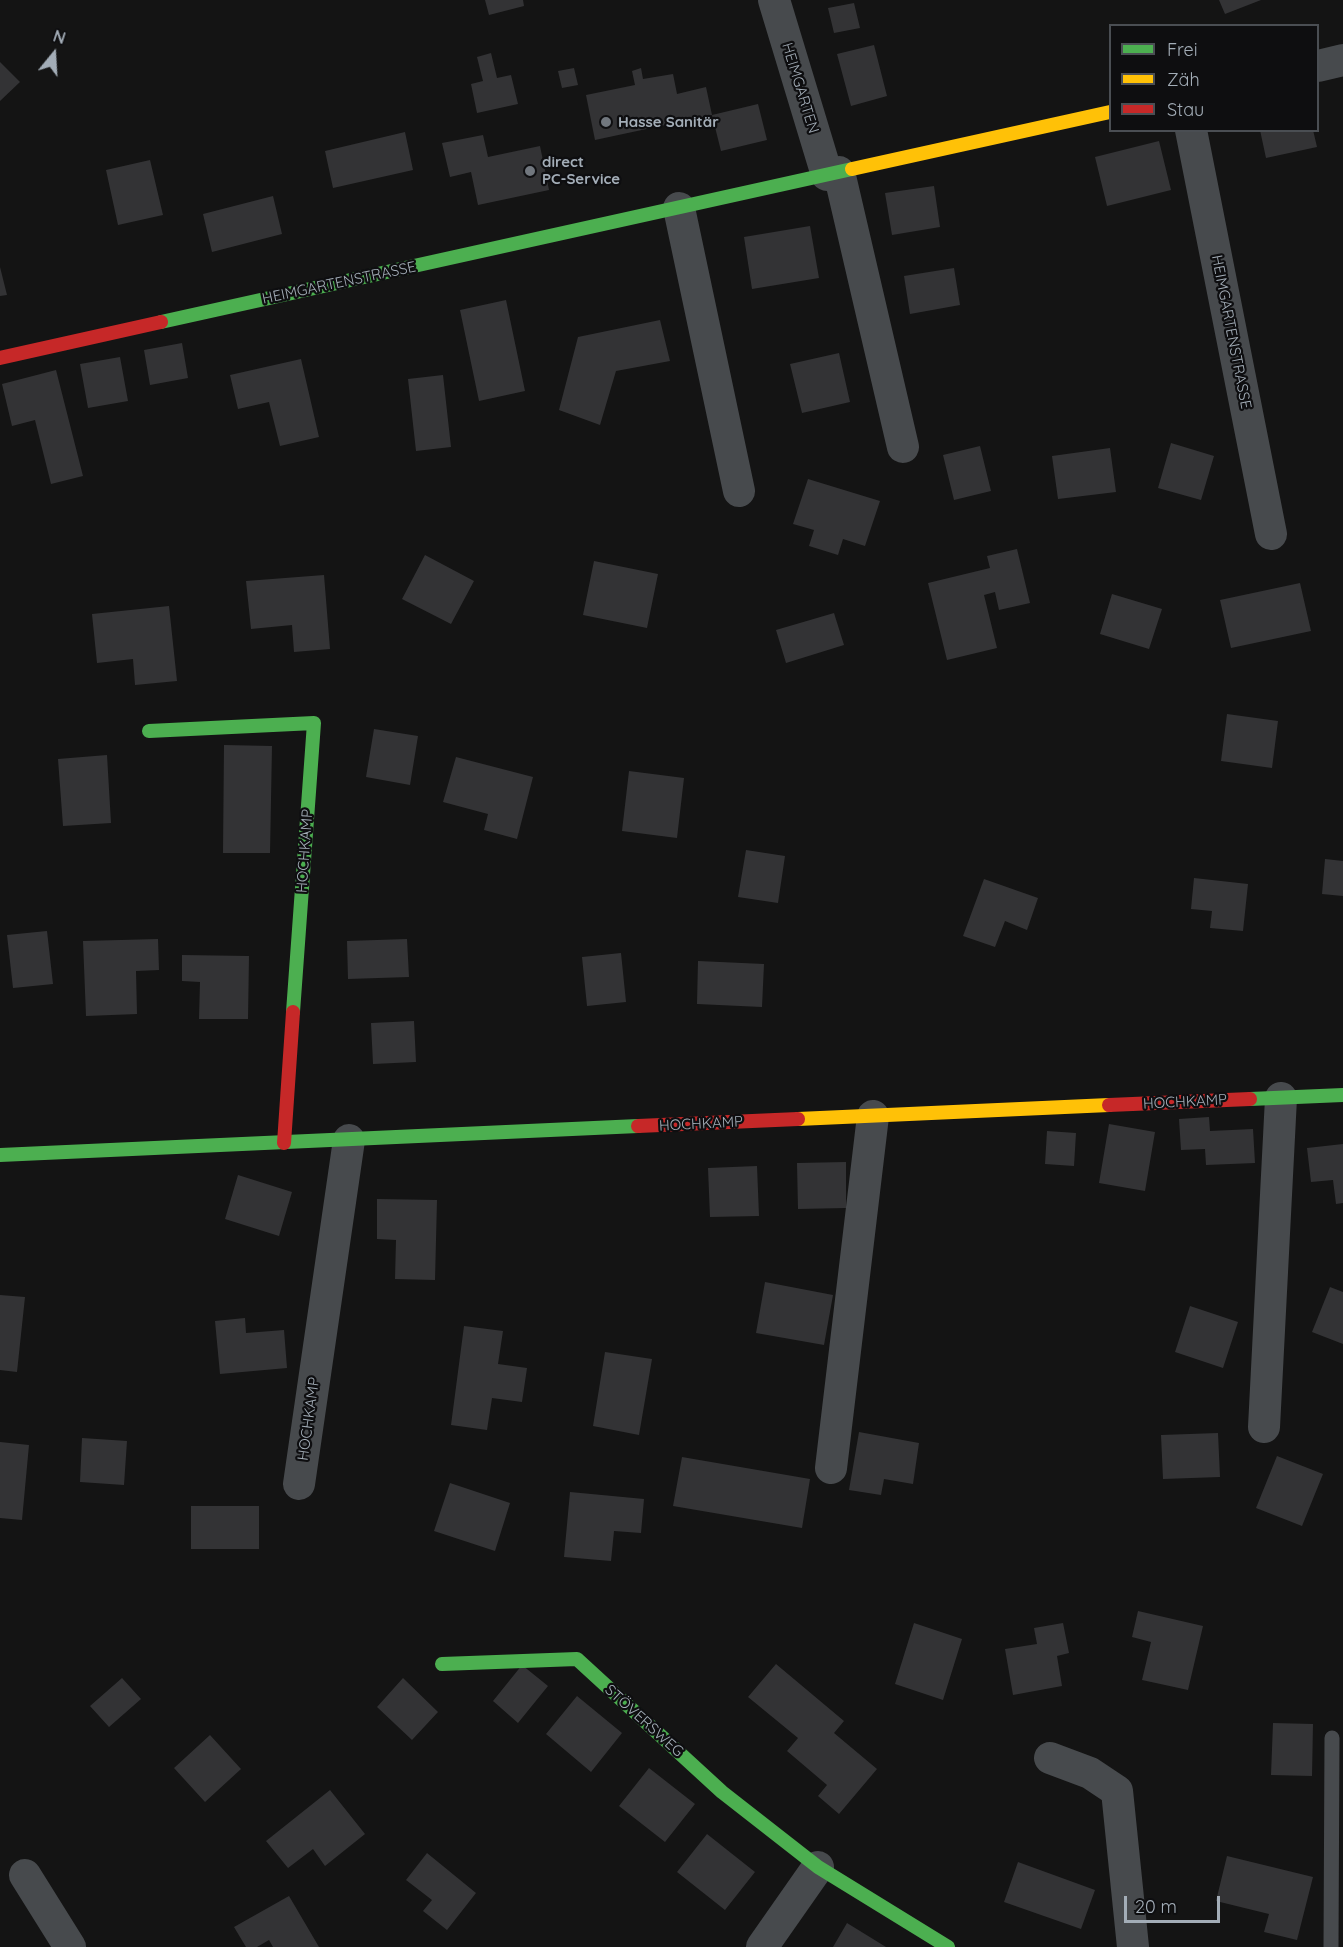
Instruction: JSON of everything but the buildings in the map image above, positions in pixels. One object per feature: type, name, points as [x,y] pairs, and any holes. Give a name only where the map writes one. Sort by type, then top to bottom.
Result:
[{"type":"street","name":"HEIMGARTEN","points":[[774,0],[833,174]]},
{"type":"street","points":[[1319,66],[1343,60]]},
{"type":"street","name":"HEIMGARTENSTRASSE","points":[[0,358],[1109,112]]},
{"type":"street","name":"HEIMGARTENSTRASSE","points":[[1191,132],[1271,534]]},
{"type":"street","points":[[833,174],[903,447]]},
{"type":"street","points":[[679,208],[739,491]]},
{"type":"street","name":"HOCHKAMP","points":[[149,731],[314,723],[284,1143]]},
{"type":"street","name":"HOCHKAMP","points":[[0,1155],[1343,1095]]},
{"type":"street","points":[[1264,1427],[1281,1098]]},
{"type":"street","points":[[831,1468],[873,1116]]},
{"type":"street","name":"HOCHKAMP","points":[[299,1484],[350,1140]]},
{"type":"street","name":"STÖVERSWEG","points":[[442,1664],[577,1659],[722,1792],[818,1867],[948,1947]]},
{"type":"street","points":[[1050,1758],[1090,1773],[1117,1791],[1133,1947]]},
{"type":"street","points":[[762,1947],[818,1867]]},
{"type":"street","points":[[25,1875],[70,1947]]},
{"type":"lane","points":[[1331,1947],[1332,1738]]},
{"type":"traffic: fast","points":[[161,322],[852,169]]},
{"type":"traffic: fast","points":[[149,731],[314,723],[293,1012]]},
{"type":"traffic: fast","points":[[1250,1099],[1343,1095]]},
{"type":"traffic: fast","points":[[0,1155],[638,1126]]},
{"type":"traffic: fast","points":[[442,1664],[577,1659],[722,1792],[818,1867],[948,1947]]},
{"type":"traffic: slow","points":[[852,169],[1109,112]]},
{"type":"traffic: slow","points":[[798,1119],[1109,1105]]},
{"type":"traffic: jam","points":[[0,358],[161,322]]},
{"type":"traffic: jam","points":[[284,1143],[293,1012]]},
{"type":"traffic: jam","points":[[1109,1105],[1250,1099]]},
{"type":"traffic: jam","points":[[638,1126],[798,1119]]},
{"type":"place","name":"Hasse Sanitär","points":[[606,122]]},
{"type":"place","name":"direct PC-Service","points":[[530,171]]}]
